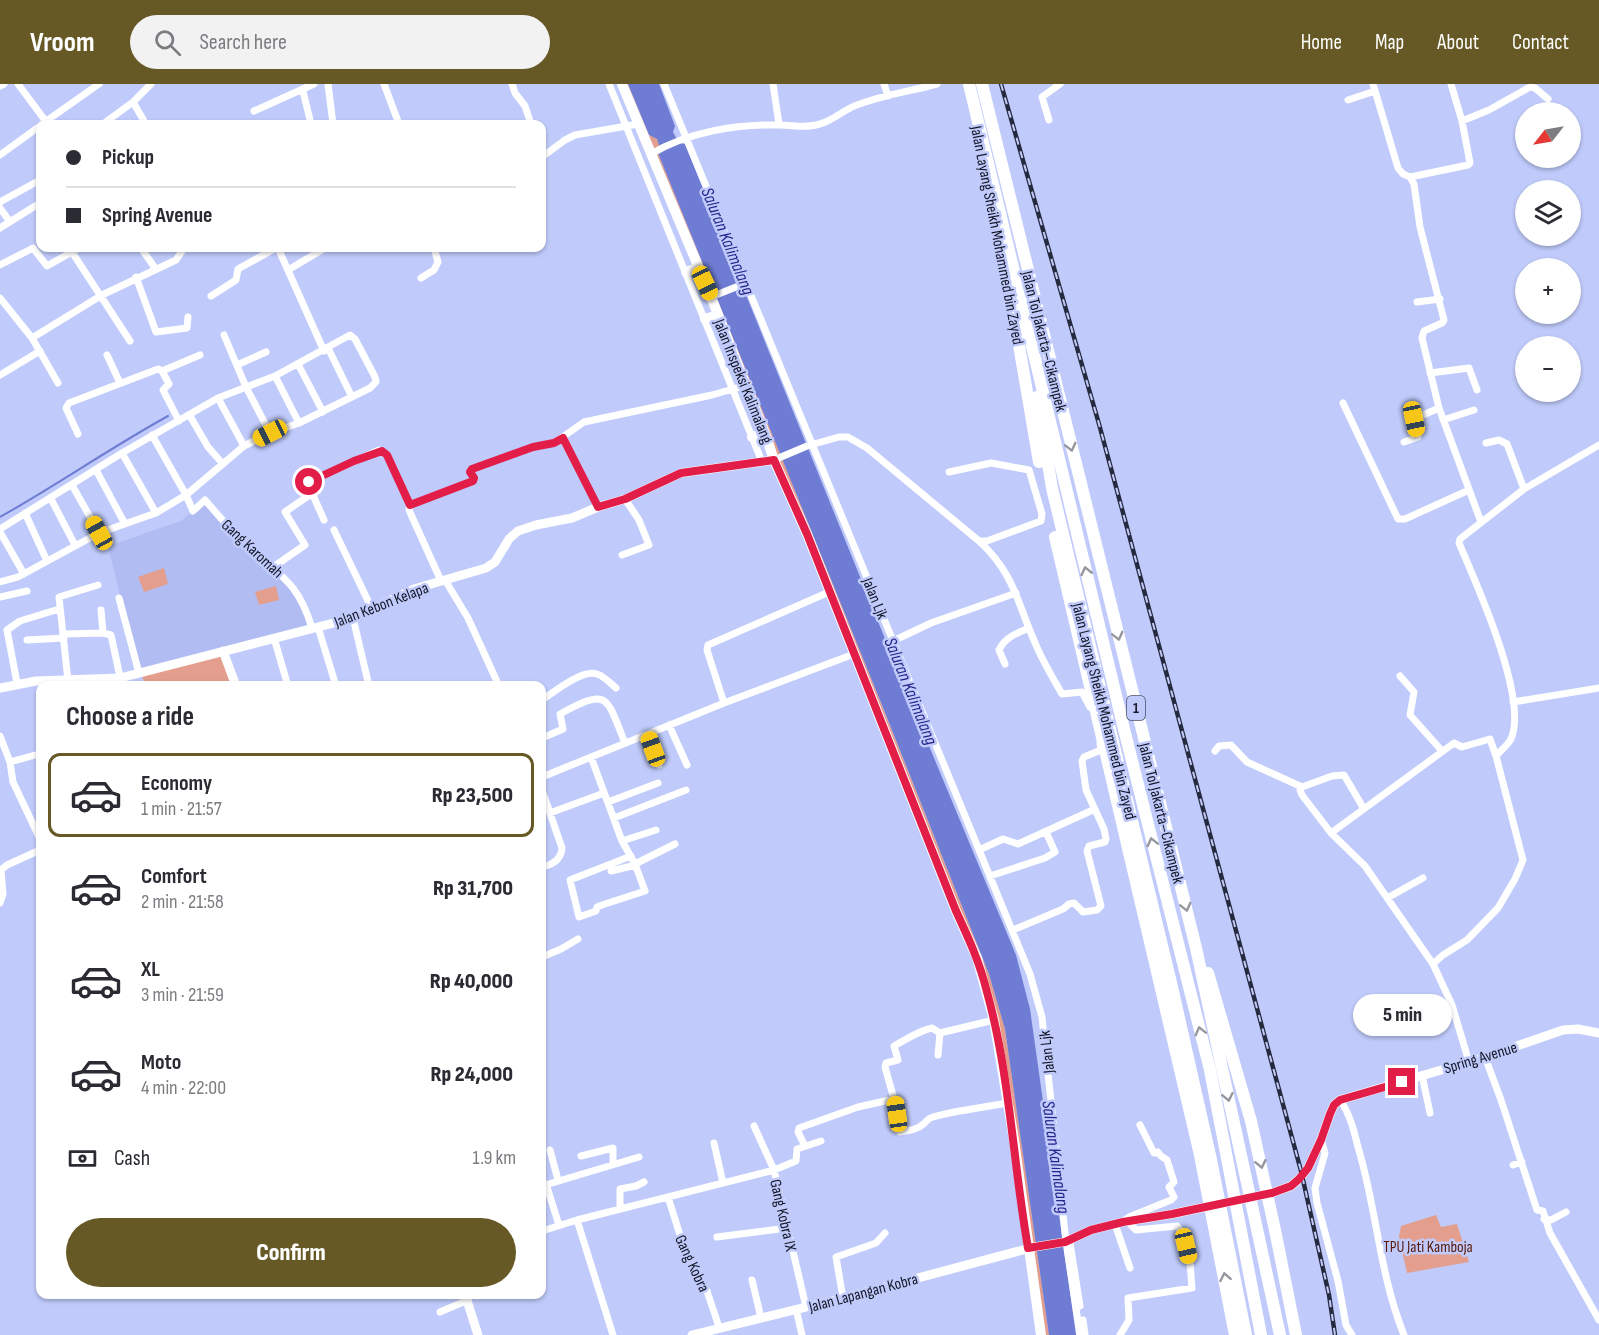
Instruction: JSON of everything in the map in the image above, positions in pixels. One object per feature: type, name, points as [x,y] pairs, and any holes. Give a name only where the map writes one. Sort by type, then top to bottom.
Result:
[{"type":"highway","name":"Jalan Tol Jakarta–Cikampek","points":[[969,84],[1121,718],[1209,1070],[1261,1335]]},
{"type":"highway","name":"Jalan Layang Sheikh Mohammed bin Zayed","points":[[969,84],[1008,279],[1044,488],[1200,1155],[1235,1335]]},
{"type":"highway","name":"Jalan Layang Sheikh Mohammed bin Zayed","points":[[976,84],[1004,209],[1052,488],[1172,987],[1210,1155],[1246,1335]]},
{"type":"highway","name":"Jalan Tol Jakarta–Cikampek","points":[[982,84],[1196,948],[1280,1335]]},
{"type":"highway","points":[[1196,948],[1204,960],[1213,988],[1251,1121],[1296,1335]]},
{"type":"highway","points":[[1209,1070],[1205,1084],[1252,1335]]},
{"type":"main road","name":"Jalan Inspeksi Kalimalang","points":[[622,84],[638,124],[655,151],[665,190],[698,268],[713,296],[718,315],[765,433],[778,459],[956,911],[977,958],[994,1020],[1031,1247],[1041,1335]]},
{"type":"main road","points":[[654,195],[665,190]]},
{"type":"main road","points":[[686,272],[698,268]]},
{"type":"main road","points":[[705,320],[718,315]]},
{"type":"main road","points":[[752,436],[765,433]]},
{"type":"street","points":[[18,84],[41,120]]},
{"type":"street","points":[[50,120],[99,84]]},
{"type":"street","points":[[108,120],[133,102],[151,84]]},
{"type":"street","points":[[291,84],[295,92]]},
{"type":"street","points":[[254,111],[314,84]]},
{"type":"street","points":[[328,84],[332,120]]},
{"type":"street","points":[[384,84],[398,120]]},
{"type":"street","points":[[512,84],[515,93],[525,106],[530,120]]},
{"type":"street","name":"Jalan Inspeksi Kalimalang","points":[[609,84],[762,462]]},
{"type":"street","name":"Jalan Ljk","points":[[664,84],[683,139],[1030,974],[1042,1017],[1067,1241]]},
{"type":"street","points":[[773,84],[779,124]]},
{"type":"street","points":[[884,84],[888,96]]},
{"type":"street","points":[[655,151],[683,139],[729,129],[779,124],[819,125],[840,116],[855,105],[936,84]]},
{"type":"street","points":[[1049,120],[1042,97],[1060,84]]},
{"type":"street","points":[[1348,100],[1374,87],[1398,168],[1410,177],[1468,165],[1470,160],[1462,122],[1450,84]]},
{"type":"street","points":[[1462,122],[1530,87],[1535,88],[1548,99]]},
{"type":"street","points":[[305,88],[303,94],[310,120]]},
{"type":"street","points":[[133,102],[143,120]]},
{"type":"street","points":[[546,154],[575,135],[638,124]]},
{"type":"street","points":[[0,155],[36,130]]},
{"type":"street","points":[[1410,177],[1415,188],[1420,227],[1444,322],[1422,334],[1430,373],[1443,420],[1481,522]]},
{"type":"street","points":[[0,202],[36,182]]},
{"type":"street","points":[[0,228],[36,206]]},
{"type":"street","points":[[0,208],[10,222]]},
{"type":"street","points":[[0,273],[0,265],[36,247]]},
{"type":"street","points":[[40,252],[46,266],[72,252],[130,341]]},
{"type":"street","points":[[144,252],[155,268]]},
{"type":"street","points":[[32,338],[102,295],[176,260],[180,252]]},
{"type":"street","points":[[211,296],[236,280],[238,269],[270,252]]},
{"type":"street","points":[[279,252],[326,349],[352,396]]},
{"type":"street","points":[[288,270],[318,252]]},
{"type":"street","points":[[421,278],[434,270],[438,262],[435,252]]},
{"type":"street","points":[[136,278],[156,332],[187,328],[188,317]]},
{"type":"street","points":[[713,296],[744,284]]},
{"type":"street","points":[[0,298],[32,338],[58,383]]},
{"type":"street","points":[[1417,302],[1440,299]]},
{"type":"street","points":[[224,335],[246,387],[270,433]]},
{"type":"street","points":[[0,582],[12,580],[24,574],[75,545],[99,533],[156,513],[186,495],[244,446],[323,412],[373,385],[376,382],[375,377],[352,336],[275,376],[218,398],[122,453],[0,531],[24,574]]},
{"type":"street","points":[[0,375],[40,351]]},
{"type":"street","points":[[237,365],[266,352]]},
{"type":"street","points":[[78,434],[67,412],[67,404],[158,369],[162,371],[200,354]]},
{"type":"street","points":[[107,355],[120,383]]},
{"type":"street","points":[[298,364],[323,412]]},
{"type":"street","points":[[1430,373],[1469,368],[1477,390]]},
{"type":"street","points":[[162,371],[169,384],[163,390],[179,422]]},
{"type":"street","points":[[275,376],[299,423]]},
{"type":"street","points":[[410,505],[473,481],[474,478],[470,472],[472,469],[533,447],[554,443],[584,422],[747,385]]},
{"type":"street","points":[[218,398],[244,446]]},
{"type":"street","points":[[1343,402],[1398,519],[1405,519],[1469,489]]},
{"type":"street","points":[[1404,442],[1418,437],[1414,419],[1439,408]]},
{"type":"street","points":[[1443,420],[1474,410]]},
{"type":"street","points":[[190,416],[208,447],[223,464]]},
{"type":"street","points":[[152,435],[186,495]]},
{"type":"street","points":[[778,459],[810,445],[839,437],[848,437],[856,441],[995,556],[1016,593],[1037,647],[1062,694],[1082,693],[1089,703],[1101,750],[1083,757],[1086,790],[1104,829],[1106,839],[1105,842],[1089,846],[1087,851],[1101,906],[1097,910],[1083,912],[1074,903],[1069,904],[1063,909],[1013,930]]},
{"type":"street","points":[[563,438],[598,507]]},
{"type":"street","points":[[1486,442],[1499,440],[1507,444],[1524,489]]},
{"type":"street","points":[[1496,756],[1510,741],[1512,735],[1514,702],[1501,648],[1459,543],[1463,536],[1524,489],[1599,445]]},
{"type":"street","points":[[324,520],[309,482],[382,451],[387,455],[410,505],[409,510],[443,580],[468,618],[497,681]]},
{"type":"street","points":[[122,453],[156,513]]},
{"type":"street","name":"Jalan Kebon Kelapa","points":[[123,681],[139,673],[353,618],[414,589],[486,568],[495,562],[508,539],[518,531],[536,525],[564,521],[625,499],[681,473],[778,459]]},
{"type":"street","points":[[949,472],[991,463],[1029,470],[1042,514],[1041,521],[987,541],[979,541]]},
{"type":"street","points":[[96,470],[125,524]]},
{"type":"street","points":[[72,485],[99,533]]},
{"type":"street","points":[[273,567],[304,545],[285,512],[312,493]]},
{"type":"street","name":"Gang Karomah","points":[[186,495],[193,511],[205,500],[244,543],[284,576],[306,608],[334,681]]},
{"type":"street","points":[[51,499],[75,545]]},
{"type":"street","points":[[622,555],[649,545],[639,520],[625,499]]},
{"type":"street","points":[[25,513],[47,561]]},
{"type":"street","points":[[334,530],[372,609]]},
{"type":"street","points":[[0,554],[10,552]]},
{"type":"street","points":[[68,681],[59,600],[61,595],[98,585]]},
{"type":"street","points":[[0,597],[27,591]]},
{"type":"street","points":[[724,702],[707,650],[708,645],[829,592]]},
{"type":"street","points":[[893,640],[931,623],[1016,593]]},
{"type":"street","points":[[119,598],[139,673]]},
{"type":"street","points":[[17,684],[6,634],[8,628],[20,621],[59,609]]},
{"type":"street","points":[[101,610],[103,633]]},
{"type":"street","points":[[353,618],[368,681]]},
{"type":"street","points":[[1005,664],[999,650],[1000,646],[1012,635],[1029,628]]},
{"type":"street","points":[[27,640],[109,634],[112,638],[121,681]]},
{"type":"street","points":[[274,638],[287,681]]},
{"type":"street","points":[[224,651],[234,681]]},
{"type":"street","points":[[546,775],[724,702],[854,654]]},
{"type":"street","points":[[546,697],[578,677],[590,673],[603,677],[616,688]]},
{"type":"street","points":[[1400,676],[1414,692],[1410,715],[1442,751]]},
{"type":"street","name":"Jalan Kebon Kelapa","points":[[0,688],[17,684],[36,684]]},
{"type":"street","points":[[1514,702],[1599,688]]},
{"type":"street","points":[[546,736],[562,729],[560,714],[596,698],[608,704],[625,743]]},
{"type":"street","points":[[669,725],[687,765]]},
{"type":"street","points":[[648,734],[659,765]]},
{"type":"street","points":[[0,736],[10,762],[13,782],[36,824]]},
{"type":"street","points":[[1331,833],[1454,743],[1462,747],[1490,739],[1523,860],[1498,908],[1467,940],[1433,964]]},
{"type":"street","points":[[1215,751],[1219,746],[1231,745],[1247,762],[1302,787],[1332,776],[1344,775],[1364,809]]},
{"type":"street","points":[[10,762],[35,755]]},
{"type":"street","points":[[591,757],[622,841],[636,864],[645,892],[602,905],[593,913],[579,917],[570,879],[631,856]]},
{"type":"street","points":[[608,802],[658,783]]},
{"type":"street","points":[[1302,787],[1300,790],[1302,795],[1331,833],[1355,854],[1389,897],[1433,964],[1452,1005],[1470,1062]]},
{"type":"street","points":[[614,818],[686,790]]},
{"type":"street","points":[[550,813],[604,793]]},
{"type":"street","points":[[546,802],[562,848],[562,853],[556,861],[546,865]]},
{"type":"street","points":[[979,850],[1003,839],[1018,844],[1095,809]]},
{"type":"street","points":[[622,841],[656,830]]},
{"type":"street","points":[[990,876],[1045,858],[1055,852],[1046,832]]},
{"type":"street","points":[[611,872],[636,864],[675,844]]},
{"type":"street","points":[[0,903],[3,894],[1,870],[36,852]]},
{"type":"street","points":[[1389,897],[1423,878]]},
{"type":"street","points":[[546,955],[578,939]]},
{"type":"street","points":[[994,1020],[940,1033],[932,1028],[915,1033],[894,1046],[898,1060],[886,1063],[885,1067],[901,1132],[922,1126],[927,1119],[957,1110],[1007,1104]]},
{"type":"street","name":"Spring Avenue","points":[[1340,1100],[1470,1062],[1563,1030],[1578,1029],[1599,1033]]},
{"type":"street","points":[[938,1055],[940,1033]]},
{"type":"street","points":[[1485,1057],[1537,1210],[1543,1211],[1550,1233],[1599,1320]]},
{"type":"street","points":[[1422,1075],[1430,1113]]},
{"type":"street","points":[[805,1146],[798,1132],[799,1128],[858,1107],[894,1099]]},
{"type":"street","points":[[1352,1335],[1346,1325],[1338,1281],[1315,1188],[1325,1153],[1321,1140],[1334,1105],[1340,1100],[1345,1107],[1368,1178],[1386,1286],[1403,1335]]},
{"type":"street","points":[[1122,1222],[1130,1216],[1174,1197],[1169,1187],[1174,1182],[1167,1160],[1158,1152],[1154,1153],[1140,1125]]},
{"type":"street","name":"Gang Kobra IX","points":[[754,1126],[774,1170],[806,1307]]},
{"type":"street","name":"Jalan Lapangan Kobra","points":[[692,1335],[843,1298],[1031,1247],[1067,1241],[1091,1230],[1122,1222],[1272,1193],[1291,1186],[1299,1179],[1313,1158],[1321,1140]]},
{"type":"street","points":[[546,1230],[577,1220],[774,1170],[796,1161],[795,1151],[798,1148],[821,1141]]},
{"type":"street","points":[[714,1143],[723,1183]]},
{"type":"street","points":[[581,1156],[613,1148],[613,1164]]},
{"type":"street","points":[[550,1150],[558,1180]]},
{"type":"street","points":[[546,1184],[639,1157]]},
{"type":"street","points":[[1513,1165],[1522,1162]]},
{"type":"street","points":[[620,1209],[620,1189],[644,1182]]},
{"type":"street","points":[[546,1190],[559,1225]]},
{"type":"street","name":"Gang Kobra","points":[[669,1197],[686,1254],[707,1291],[719,1328]]},
{"type":"street","points":[[1544,1219],[1551,1220],[1566,1212]]},
{"type":"street","points":[[577,1220],[613,1335]]},
{"type":"street","points":[[1122,1222],[1130,1268]]},
{"type":"street","points":[[1120,1335],[1130,1320],[1128,1298],[1192,1288],[1189,1259],[1182,1232],[1177,1226],[1136,1230],[1122,1222]]},
{"type":"street","points":[[717,1237],[788,1228]]},
{"type":"street","points":[[843,1298],[836,1257],[876,1243],[885,1233]]},
{"type":"street","points":[[1067,1241],[1080,1335]]},
{"type":"street","points":[[1067,1241],[1074,1255],[1085,1335]]},
{"type":"street","points":[[753,1280],[761,1318]]},
{"type":"street","points":[[440,1312],[463,1299]]},
{"type":"street","points":[[467,1299],[478,1335]]},
{"type":"street","points":[[796,1309],[802,1335]]},
{"type":"shaded area","points":[[205,500],[245,543],[284,576],[312,628],[139,673],[108,546],[181,521]]},
{"type":"green space","points":[[622,84],[628,84],[649,135],[657,139],[660,148],[658,153],[989,974],[1005,1029],[1049,1335],[1041,1335],[987,990]]},
{"type":"green space","points":[[164,568],[168,584],[144,592],[138,577]]},
{"type":"green space","points":[[276,586],[279,600],[259,605],[255,592]]},
{"type":"green space","points":[[222,655],[234,681],[144,681],[142,676]]},
{"type":"green space","name":"TPU Jati Kamboja","points":[[1436,1215],[1441,1227],[1457,1224],[1469,1262],[1407,1273],[1399,1237],[1401,1226]]},
{"type":"water","points":[[628,84],[659,84],[675,126],[673,132],[679,143],[685,144],[907,693],[1016,955],[1030,1009],[1076,1335],[1049,1335],[1005,1029],[989,974],[658,153],[660,148],[657,139],[649,135]]},
{"type":"waterway","points":[[0,517],[168,416]]},
{"type":"railway","points":[[1001,84],[1099,424],[1301,1171],[1329,1295],[1335,1335]]},
{"type":"route","points":[[309,482],[379,450],[387,455],[410,505],[473,481],[474,478],[470,472],[472,469],[533,447],[554,443],[563,438],[598,507],[625,499],[681,473],[774,460],[807,534],[956,911],[977,958],[994,1020],[1014,1140],[1028,1248],[1065,1242],[1091,1230],[1123,1222],[1172,1214],[1279,1191],[1291,1186],[1308,1168],[1334,1105],[1340,1100],[1402,1082]]},
{"type":"water label","name":"Saluran Kalimalang","points":[[728,241]]},
{"type":"water label","name":"Saluran Kalimalang","points":[[911,691]]},
{"type":"water label","name":"Saluran Kalimalang","points":[[1056,1157]]}]
